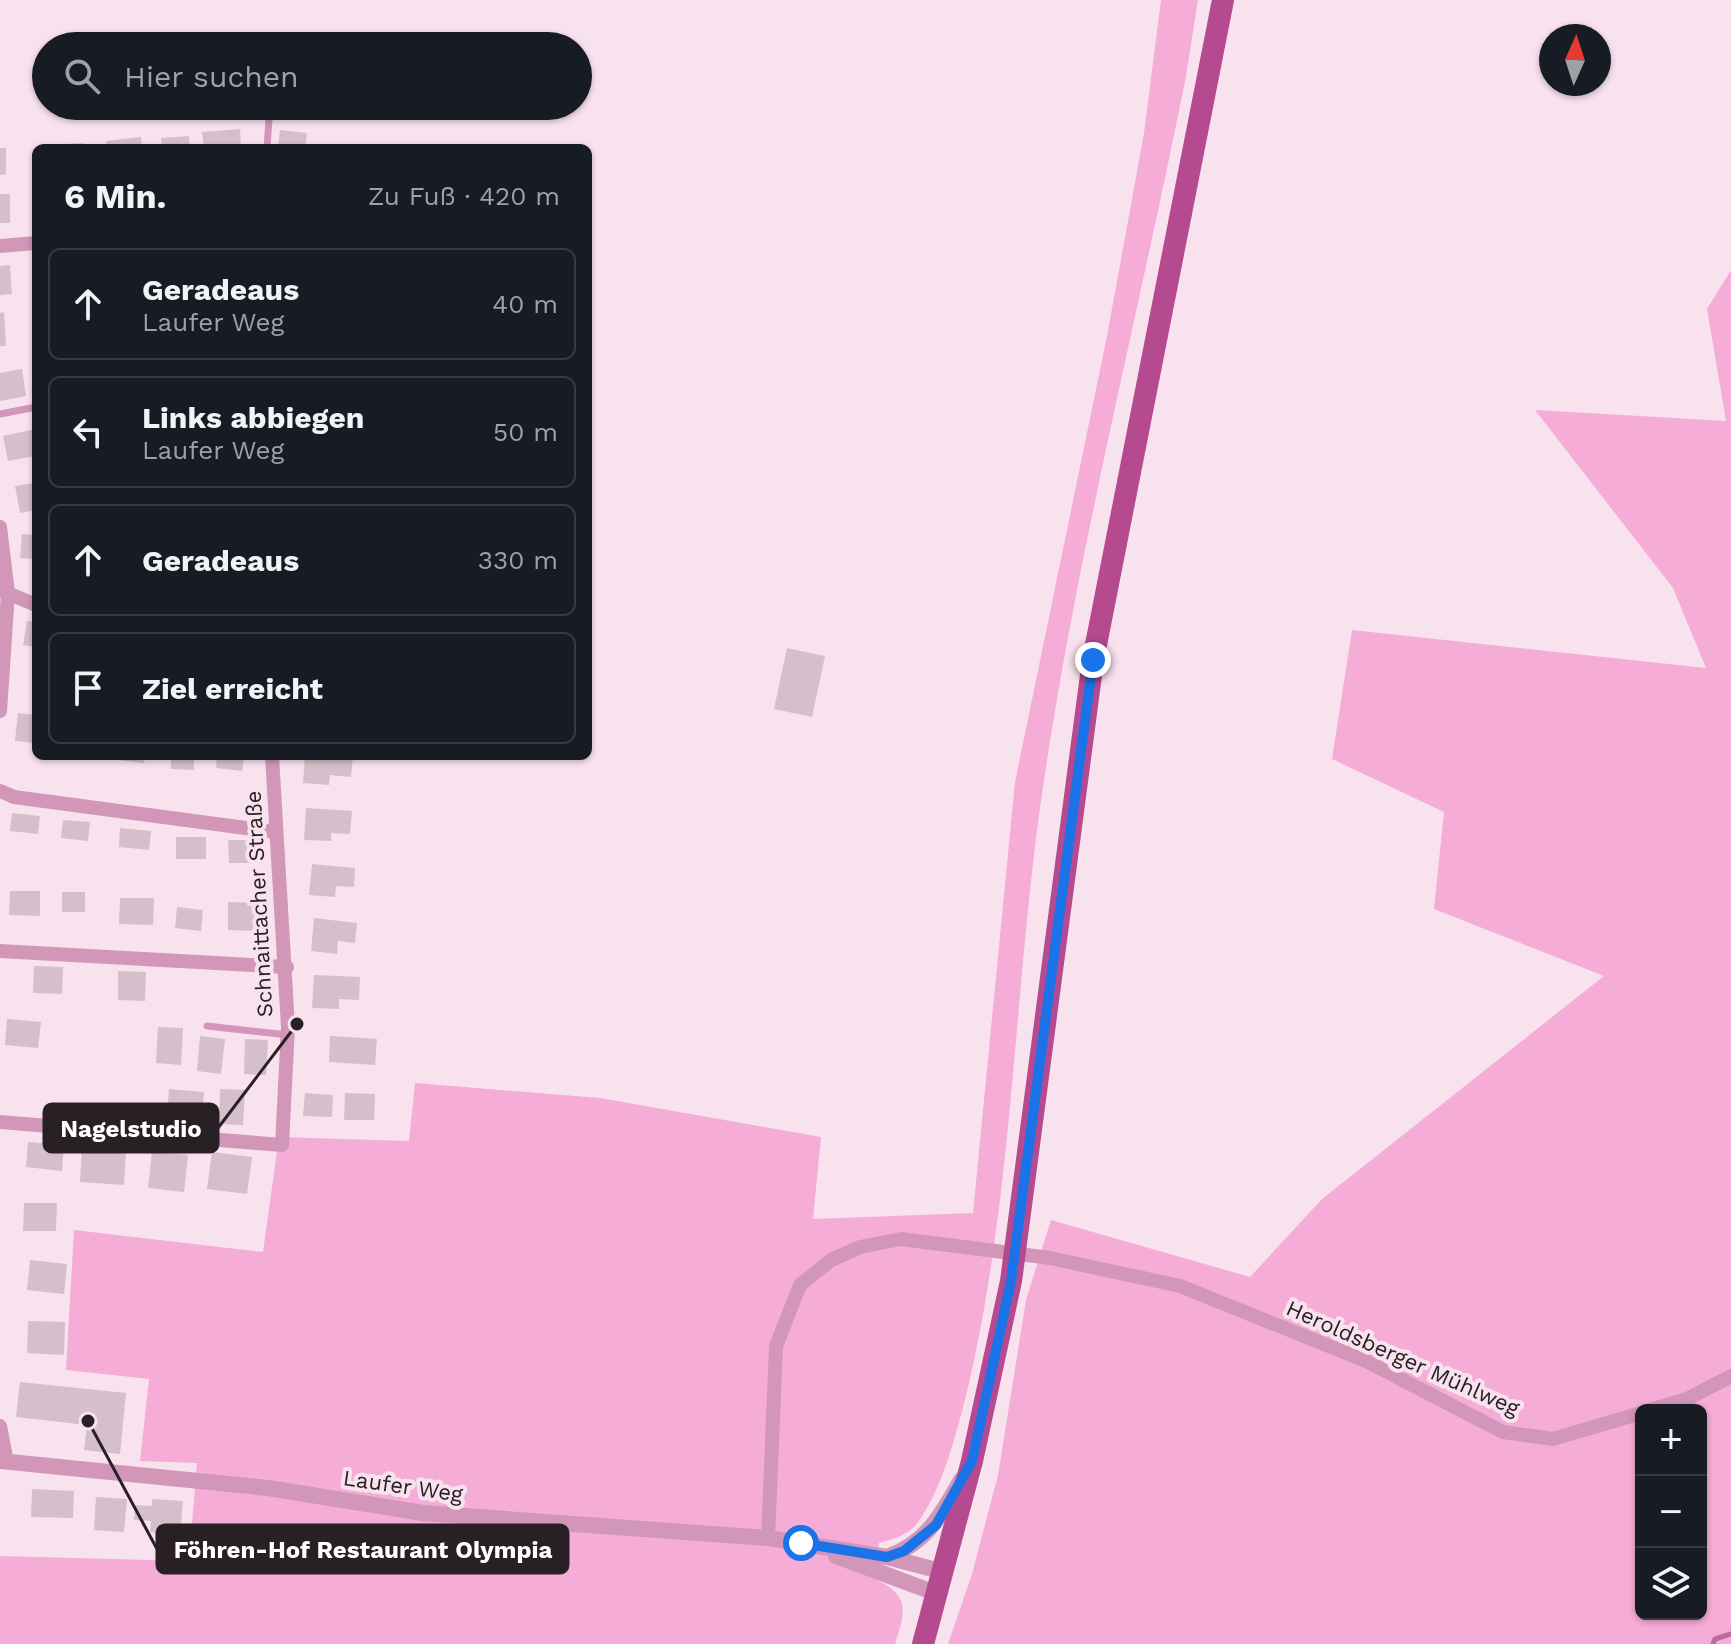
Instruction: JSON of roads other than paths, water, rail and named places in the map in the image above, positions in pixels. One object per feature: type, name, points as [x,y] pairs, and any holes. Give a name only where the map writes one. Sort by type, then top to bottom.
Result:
[{"type":"main road","points":[[923,1644],[972,1461],[1011,1281],[1093,660],[1223,0]]},
{"type":"street","points":[[0,246],[32,243]]},
{"type":"street","points":[[0,527],[4,591],[0,711]]},
{"type":"street","points":[[4,591],[32,603]]},
{"type":"street","name":"Schnaittacher Straße","points":[[0,1122],[282,1145],[288,1035],[287,967],[272,760]]},
{"type":"street","points":[[0,791],[44,802],[276,832]]},
{"type":"street","points":[[0,951],[287,967]]},
{"type":"street","name":"Heroldsberger Mühlweg","points":[[768,1538],[776,1346],[800,1285],[831,1260],[860,1247],[901,1239],[1050,1258],[1180,1286],[1366,1361],[1503,1432],[1553,1439],[1635,1415]]},
{"type":"street","points":[[1670,1404],[1687,1399],[1731,1376]]},
{"type":"street","points":[[0,1426],[3,1461]]},
{"type":"street","name":"Laufer Weg","points":[[3,1461],[268,1488],[423,1513],[768,1538],[887,1557],[944,1572]]},
{"type":"street","points":[[887,1557],[922,1539],[936,1525],[972,1461]]},
{"type":"street","name":"Laufer Weg","points":[[801,1543],[938,1594]]},
{"type":"lane","points":[[267,144],[269,120]]},
{"type":"lane","points":[[0,414],[32,408]]},
{"type":"lane","points":[[207,1026],[288,1035]]},
{"type":"waterway","points":[[1713,1644],[1715,1639],[1731,1634]]},
{"type":"place","name":"Nagelstudio","points":[[297,1024]]},
{"type":"place","name":"Föhren-Hof Restaurant Olympia","points":[[88,1421]]}]
